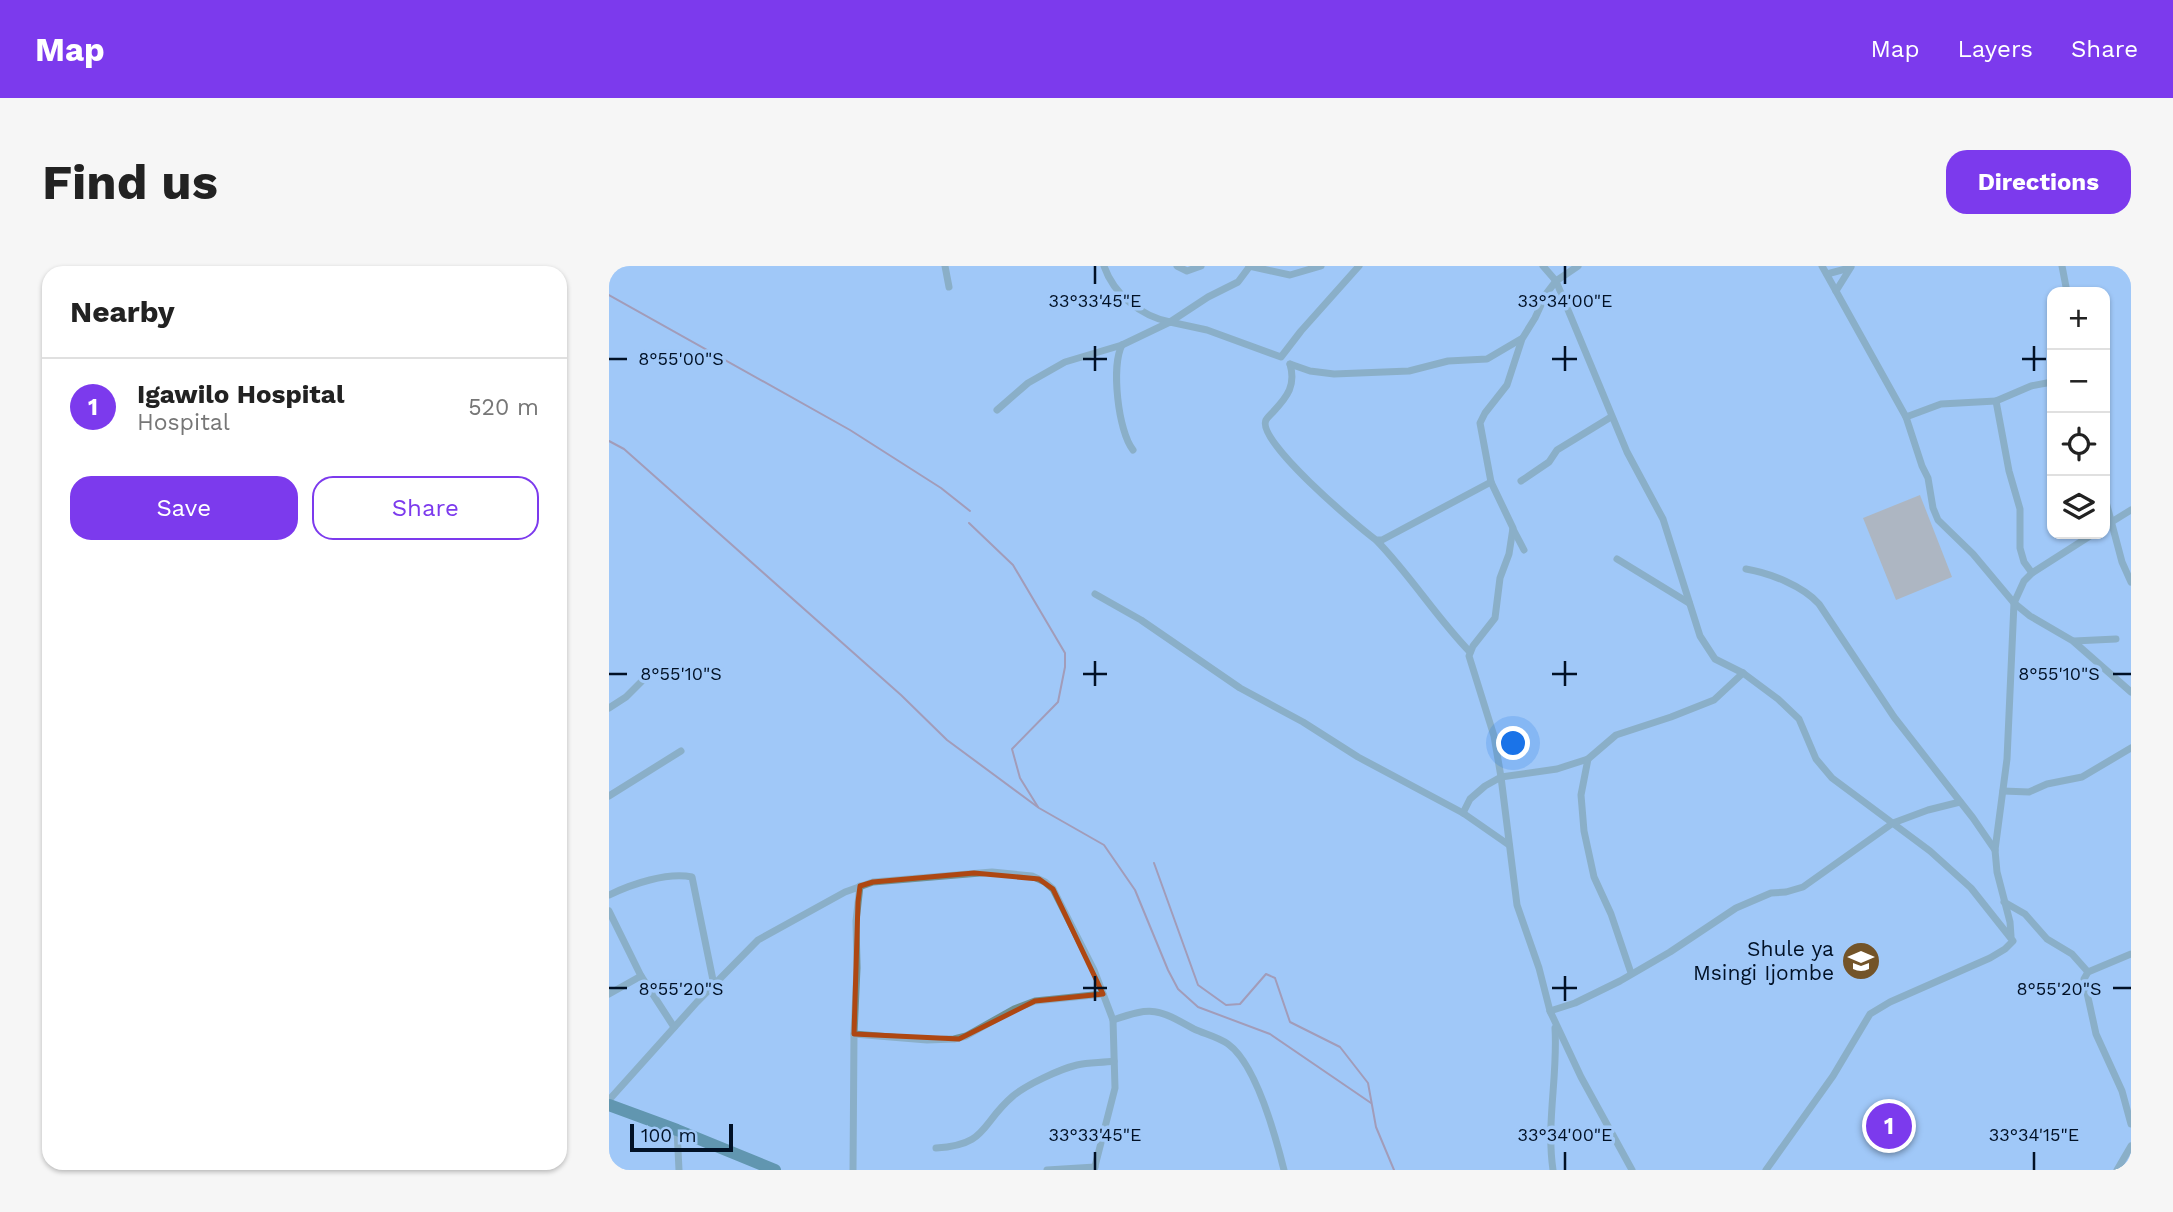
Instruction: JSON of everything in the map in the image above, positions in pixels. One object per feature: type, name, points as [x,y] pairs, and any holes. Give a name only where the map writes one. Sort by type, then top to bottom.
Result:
[{"type":"highway","points":[[609,1105],[775,1170]]},
{"type":"street","points":[[944,266],[949,287]]},
{"type":"street","points":[[1104,266],[1114,284],[1134,307],[1154,318],[1221,334],[1281,357],[1290,365],[1310,372],[1334,374],[1409,371],[1448,361],[1487,359],[1522,339]]},
{"type":"street","points":[[1177,266],[1187,271],[1201,266]]},
{"type":"street","points":[[997,411],[1028,383],[1065,362],[1122,345],[1170,322],[1208,297],[1238,282],[1250,266],[1290,275],[1321,266]]},
{"type":"street","points":[[1281,357],[1359,266]]},
{"type":"street","points":[[1543,266],[1556,281],[1626,452],[1663,519],[1700,636],[1711,655],[1743,673],[1778,698],[1798,719],[1816,759],[1832,778],[1917,839],[1969,887],[2001,928],[2011,936]]},
{"type":"street","points":[[1524,550],[1491,482],[1480,423],[1485,412],[1507,385],[1522,339],[1546,294],[1556,281],[1578,266]]},
{"type":"street","points":[[1822,266],[1906,417],[1922,467],[1929,478],[1933,508],[1938,520],[1973,554],[2014,603],[2030,617],[2073,641],[2131,692]]},
{"type":"street","points":[[2062,266],[2066,287]]},
{"type":"street","points":[[1827,274],[1852,267]]},
{"type":"street","points":[[1836,290],[1852,267]]},
{"type":"street","points":[[1122,345],[1117,361],[1119,420],[1133,450]]},
{"type":"street","points":[[1290,365],[1294,379],[1288,393],[1265,420],[1264,427],[1268,436],[1281,454],[1323,496],[1376,540],[1414,582],[1446,627],[1470,652]]},
{"type":"street","points":[[1906,417],[1941,404],[1996,401],[2031,386],[2047,383]]},
{"type":"street","points":[[1996,401],[2009,471],[2020,509],[2020,548],[2024,562],[2032,573]]},
{"type":"street","points":[[1521,481],[1549,462],[1557,450],[1611,417]]},
{"type":"street","points":[[1376,540],[1382,540],[1491,482]]},
{"type":"street","points":[[2110,522],[2131,510]]},
{"type":"street","points":[[1513,528],[1509,554],[1500,579],[1495,618],[1470,652],[1470,662],[1494,736],[1517,905],[1539,968],[1555,1027],[1549,1126],[1553,1170]]},
{"type":"street","points":[[2110,532],[2131,582]]},
{"type":"street","points":[[1766,1170],[1833,1076],[1870,1014],[1890,1002],[2005,949],[2013,941],[1997,872],[1995,850],[2008,733],[2014,603],[2024,581],[2032,573],[2085,539]]},
{"type":"street","points":[[1617,559],[1689,603]]},
{"type":"street","points":[[1746,569],[1786,583],[1814,598],[1894,717],[1995,850]]},
{"type":"street","points":[[1095,594],[1141,620],[1240,688],[1303,722],[1358,757],[1463,813],[1509,845]]},
{"type":"street","points":[[2073,641],[2116,639]]},
{"type":"street","points":[[1463,813],[1470,799],[1501,777],[1557,769],[1587,759],[1616,735],[1714,699],[1743,673]]},
{"type":"street","points":[[609,708],[642,681]]},
{"type":"street","points":[[2003,791],[2029,792],[2047,784],[2082,777],[2131,748]]},
{"type":"street","points":[[609,796],[681,751]]},
{"type":"street","points":[[1587,759],[1581,795],[1586,842],[1594,877],[1611,914],[1631,973]]},
{"type":"street","points":[[1550,1011],[1575,1003],[1620,981],[1736,908],[1771,893],[1804,887],[1892,823],[1961,802]]},
{"type":"street","points":[[609,1100],[674,1027],[758,940],[800,918],[813,908],[873,882],[974,873],[1016,874],[1039,879],[1053,889],[1094,970],[1113,1020],[1115,1088],[1095,1168],[1047,1170]]},
{"type":"street","points":[[609,895],[636,884],[692,877],[714,985]]},
{"type":"street","points":[[853,1170],[856,920],[860,886]]},
{"type":"street","points":[[2004,902],[2025,914],[2047,939],[2072,954],[2088,972]]},
{"type":"street","points":[[609,911],[641,976],[674,1027]]},
{"type":"street","points":[[2088,972],[2130,955],[2131,966]]},
{"type":"street","points":[[2088,972],[2085,984],[2096,1034],[2122,1091],[2131,1124]]},
{"type":"street","points":[[609,994],[641,976]]},
{"type":"street","points":[[854,1034],[954,1040],[1035,1001],[1103,994]]},
{"type":"street","points":[[1550,1011],[1581,1077],[1632,1170]]},
{"type":"street","points":[[1113,1020],[1146,1012],[1163,1012],[1230,1045],[1249,1072],[1275,1133],[1285,1170]]},
{"type":"street","points":[[936,1147],[954,1147],[972,1141],[1012,1096],[1029,1086],[1076,1065],[1114,1061]]},
{"type":"street","points":[[677,1130],[679,1170]]},
{"type":"street","points":[[2117,1170],[2131,1146]]},
{"type":"highlighted area","points":[[974,873],[1039,879],[1053,889],[1103,994],[1035,1001],[959,1039],[854,1034],[860,886],[873,882]]},
{"type":"shaded area","points":[[1920,495],[1952,577],[1896,600],[1863,518]]},
{"type":"waterway","points":[[609,295],[850,430],[941,488],[970,511]]},
{"type":"waterway","points":[[609,441],[624,449],[901,695],[947,740],[1039,808],[1104,845],[1135,890],[1178,989],[1198,1007],[1270,1034],[1371,1103]]},
{"type":"waterway","points":[[969,523],[1013,565],[1065,653],[1058,702],[1012,749],[1020,778],[1038,807]]},
{"type":"waterway","points":[[1154,863],[1198,985],[1226,1005],[1240,1004],[1266,974],[1275,978],[1290,1022],[1340,1047],[1368,1083],[1376,1127],[1394,1170]]},
{"type":"place","name":"Shule ya Msingi Ijombe","points":[[1861,961]]},
{"type":"place","name":"Igawilo Hospital","points":[[1889,1126]]}]
